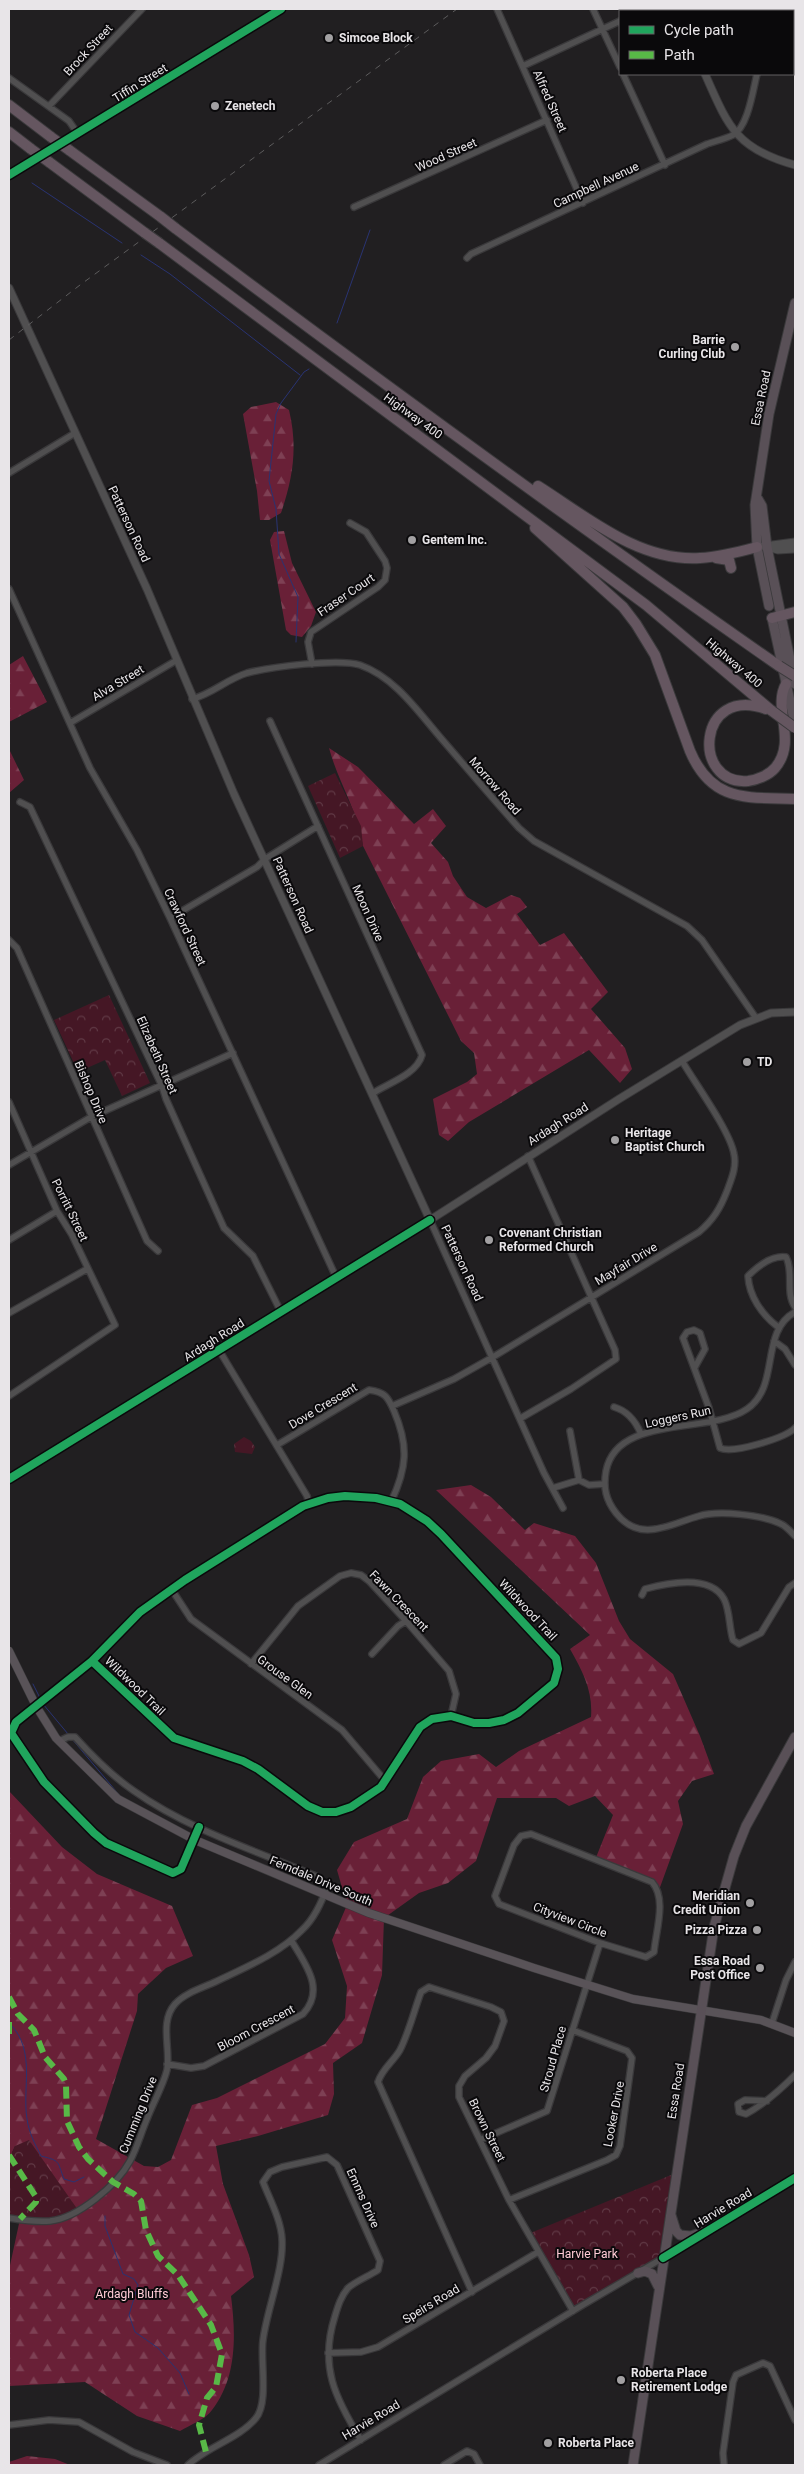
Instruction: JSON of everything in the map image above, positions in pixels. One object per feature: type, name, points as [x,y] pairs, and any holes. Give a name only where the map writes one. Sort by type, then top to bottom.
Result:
[{"type":"highway","name":"Highway 400","points":[[9,105],[357,364],[485,455],[623,557],[795,676]]},
{"type":"highway","name":"Highway 400","points":[[9,132],[646,605],[772,711],[795,726]]},
{"type":"highway","points":[[485,455],[624,540],[655,553],[700,558],[725,558],[729,560],[731,568]]},
{"type":"highway","points":[[528,517],[538,532],[623,607],[636,624],[655,654],[696,766],[706,779],[716,788],[740,796],[795,799]]},
{"type":"highway","points":[[700,558],[762,547]]},
{"type":"highway","points":[[777,616],[795,612]]},
{"type":"highway","points":[[772,711],[754,706],[739,705],[730,709],[715,721],[711,730],[708,749],[714,764],[722,772],[734,779],[745,781],[764,776],[775,768],[782,755],[786,739],[782,696],[791,684]]},
{"type":"main road","name":"Essa Road","points":[[777,616],[769,606],[756,505],[761,460],[795,303]]},
{"type":"main road","name":"Essa Road","points":[[762,547],[791,684],[795,726]]},
{"type":"main road","name":"Ferndale Drive South","points":[[9,1651],[36,1706],[59,1741],[118,1799],[195,1840],[369,1913],[586,1984],[633,1999],[772,2024],[795,2033]]},
{"type":"main road","name":"Essa Road","points":[[634,2465],[670,2210],[714,1927],[734,1856],[750,1818],[795,1737]]},
{"type":"main road","points":[[670,2210],[673,2223],[680,2236],[691,2236],[706,2231]]},
{"type":"main road","points":[[638,2273],[645,2271],[652,2274],[659,2291]]},
{"type":"street","name":"Brock Street","points":[[49,106],[142,9]]},
{"type":"street","name":"Tiffin Street","points":[[9,175],[282,9]]},
{"type":"street","name":"Alfred Street","points":[[497,9],[583,202]]},
{"type":"street","points":[[593,9],[619,65]]},
{"type":"street","points":[[523,66],[619,21]]},
{"type":"street","points":[[623,75],[665,164]]},
{"type":"street","points":[[706,75],[735,134],[751,147],[777,161],[795,166]]},
{"type":"street","points":[[735,134],[743,123],[749,107],[757,75]]},
{"type":"street","points":[[9,78],[69,121],[78,134]]},
{"type":"street","name":"Wood Street","points":[[354,207],[547,120]]},
{"type":"street","name":"Campbell Avenue","points":[[467,258],[707,144],[735,134]]},
{"type":"street","name":"Patterson Road","points":[[9,288],[265,859],[563,1508]]},
{"type":"street","points":[[9,473],[74,433]]},
{"type":"street","name":"Fraser Court","points":[[312,664],[308,642],[311,632],[378,587],[386,576],[385,561],[366,532],[350,523]]},
{"type":"street","points":[[762,547],[795,542]]},
{"type":"street","points":[[762,547],[778,550],[795,548]]},
{"type":"street","name":"Crawford Street","points":[[9,589],[90,768],[138,850],[336,1277]]},
{"type":"street","name":"Alva Street","points":[[70,723],[177,660]]},
{"type":"street","name":"Morrow Road","points":[[192,698],[204,696],[232,679],[247,673],[339,662],[358,664],[375,671],[390,681],[518,828],[534,841],[687,926],[702,940],[756,1018]]},
{"type":"street","name":"Moon Drive","points":[[270,721],[422,1055],[420,1064],[412,1071],[373,1092]]},
{"type":"street","name":"Elizabeth Street","points":[[20,802],[30,807],[162,1086],[166,1099],[224,1228],[253,1256],[281,1312]]},
{"type":"street","points":[[170,918],[241,877],[265,859],[318,826]]},
{"type":"street","name":"Bishop Drive","points":[[9,940],[17,948],[147,1240],[158,1251]]},
{"type":"street","name":"Ardagh Road","points":[[9,1479],[430,1220],[528,1156],[682,1060],[756,1018],[772,1014],[795,1012]]},
{"type":"street","points":[[9,1165],[91,1117],[233,1053]]},
{"type":"street","name":"Mayfair Drive","points":[[392,1406],[454,1379],[493,1358],[699,1232],[712,1221],[721,1207],[734,1173],[735,1155],[730,1139],[682,1060]]},
{"type":"street","name":"Porritt Street","points":[[9,1102],[57,1211],[72,1235],[115,1325],[9,1396]]},
{"type":"street","points":[[521,1418],[571,1389],[616,1359],[615,1350],[528,1156]]},
{"type":"street","points":[[9,1240],[57,1211]]},
{"type":"street","points":[[795,1307],[791,1294],[789,1262],[786,1257],[780,1256],[760,1264],[748,1276],[748,1284],[764,1316],[778,1327],[785,1318],[795,1312]]},
{"type":"street","points":[[9,1313],[87,1269]]},
{"type":"street","name":"Loggers Run","points":[[604,1484],[608,1462],[619,1445],[642,1434],[741,1412],[758,1400],[765,1387],[778,1327]]},
{"type":"street","points":[[695,1367],[705,1349],[700,1333],[694,1330],[687,1332],[684,1338],[695,1367],[716,1443],[720,1448],[724,1450],[782,1437],[795,1428]]},
{"type":"street","points":[[774,1341],[785,1348],[795,1365]]},
{"type":"street","points":[[219,1350],[307,1496],[309,1504]]},
{"type":"street","name":"Dove Crescent","points":[[277,1445],[369,1390],[381,1391],[392,1406],[403,1432],[405,1445],[403,1468],[391,1502]]},
{"type":"street","points":[[614,1407],[620,1408],[635,1421],[642,1434]]},
{"type":"street","points":[[570,1431],[579,1480]]},
{"type":"street","points":[[553,1488],[579,1480],[589,1485],[604,1484],[608,1503],[625,1523],[639,1528],[659,1530],[700,1515],[729,1514],[762,1518],[782,1524],[795,1536]]},
{"type":"street","name":"Wildwood Trail","points":[[92,1661],[174,1738],[244,1761],[258,1769],[308,1806],[322,1812],[336,1812],[351,1807],[381,1787],[420,1727],[432,1719],[451,1716],[474,1723],[489,1723],[504,1720],[518,1713],[554,1683],[558,1669],[556,1658],[441,1534],[427,1521],[400,1504],[344,1496],[309,1504],[140,1612],[92,1661],[16,1722],[10,1732],[39,1777],[106,1843],[173,1874],[181,1869],[195,1840]]},
{"type":"street","name":"Fawn Crescent","points":[[251,1664],[298,1606],[340,1576],[351,1573],[361,1575],[369,1581],[428,1645],[451,1676],[456,1694],[451,1716]]},
{"type":"street","points":[[642,1595],[645,1590],[657,1586],[695,1583],[711,1586],[725,1600],[733,1640],[739,1644],[761,1633],[789,1587],[795,1583]]},
{"type":"street","name":"Grouse Glen","points":[[172,1590],[191,1619],[342,1730],[381,1776],[387,1780]]},
{"type":"street","points":[[372,1654],[398,1626],[406,1621]]},
{"type":"street","points":[[59,1741],[68,1737],[75,1737],[102,1766],[135,1792],[180,1819],[318,1877],[326,1884],[324,1895]]},
{"type":"street","points":[[195,1840],[199,1827]]},
{"type":"street","name":"Cityview Circle","points":[[531,1834],[652,1882],[659,1890],[654,1952],[646,1956],[600,1943],[499,1904],[495,1896],[514,1845],[521,1836],[531,1834]]},
{"type":"street","name":"Cumming Drive","points":[[9,2218],[50,2221],[60,2218],[78,2210],[97,2197],[121,2175],[130,2161],[166,2071],[166,2030],[168,2016],[175,2004],[188,1995],[256,1962],[291,1940],[303,1930],[324,1895]]},
{"type":"street","name":"Bloom Crescent","points":[[167,2064],[191,2068],[204,2066],[294,2021],[304,2014],[312,2005],[314,1985],[308,1969],[291,1940]]},
{"type":"street","name":"Stroud Place","points":[[480,2140],[547,2110],[600,1943]]},
{"type":"street","points":[[772,2024],[786,1980],[795,1962]]},
{"type":"street","name":"Brown Street","points":[[472,2292],[378,2082],[381,2073],[398,2053],[420,1992],[429,1987],[492,2007],[501,2012],[504,2021],[495,2046],[459,2086],[460,2097],[509,2200],[573,2311]]},
{"type":"street","name":"Looker Drive","points":[[509,2200],[607,2160],[616,2155],[620,2146],[632,2058],[627,2051],[572,2030]]},
{"type":"street","points":[[767,2101],[795,2075]]},
{"type":"street","name":"Emms Drive","points":[[188,2465],[195,2458],[247,2426],[257,2417],[262,2404],[263,2341],[281,2256],[282,2240],[279,2224],[264,2182],[270,2172],[282,2167],[327,2157],[338,2164],[380,2261],[378,2270],[349,2288],[341,2298],[330,2333],[328,2353],[330,2375],[335,2394],[361,2440]]},
{"type":"street","name":"Harvie Road","points":[[319,2465],[795,2178]]},
{"type":"street","name":"Speirs Road","points":[[328,2353],[361,2352],[378,2347],[538,2252]]},
{"type":"street","points":[[724,2465],[725,2438],[733,2382],[736,2376],[764,2363],[770,2366],[795,2420]]},
{"type":"street","points":[[9,2426],[50,2420],[78,2422],[133,2452],[167,2465]]},
{"type":"street","points":[[444,2465],[466,2451],[473,2453],[480,2465]]},
{"type":"green space","points":[[276,402],[289,410],[294,450],[293,462],[289,487],[281,513],[269,520],[260,520],[257,491],[243,414],[251,407]]},
{"type":"green space","points":[[284,531],[292,563],[316,612],[311,626],[302,637],[291,635],[286,630],[270,540],[274,532]]},
{"type":"green space","points":[[23,656],[47,702],[9,722],[9,665]]},
{"type":"green space","points":[[329,748],[358,767],[414,824],[433,809],[446,826],[431,843],[448,862],[453,876],[467,897],[486,908],[511,895],[520,898],[527,907],[517,914],[540,945],[564,933],[608,992],[591,1009],[625,1048],[632,1069],[620,1083],[589,1050],[469,1122],[448,1141],[439,1135],[433,1099],[467,1082],[477,1074],[474,1053],[461,1041],[363,846],[357,821]]},
{"type":"green space","points":[[9,749],[24,780],[9,793]]},
{"type":"green space","points":[[335,773],[361,826],[363,846],[340,858],[308,786]]},
{"type":"green space","points":[[109,995],[150,1083],[122,1096],[105,1060],[78,1072],[54,1020]]},
{"type":"green space","points":[[244,1437],[251,1441],[255,1447],[252,1454],[235,1452],[234,1444]]},
{"type":"green space","name":"Ardagh Bluffs","points":[[471,1485],[491,1497],[525,1530],[534,1523],[575,1536],[596,1563],[619,1621],[630,1639],[673,1674],[714,1774],[692,1781],[678,1801],[683,1824],[659,1890],[652,1882],[595,1860],[613,1815],[595,1796],[569,1806],[556,1798],[497,1798],[476,1861],[448,1883],[419,1893],[384,1918],[382,1975],[362,2043],[333,2063],[334,2094],[328,2115],[258,2136],[216,2146],[223,2184],[249,2255],[254,2277],[231,2296],[234,2326],[233,2356],[226,2384],[220,2398],[209,2413],[180,2431],[137,2416],[85,2382],[9,2386],[9,2270],[20,2219],[15,2146],[9,2159],[9,1791],[62,1847],[97,1874],[172,1906],[193,1956],[166,1968],[138,1994],[137,2011],[96,2139],[144,2166],[158,2167],[171,2160],[192,2105],[217,2098],[325,2044],[345,2018],[347,1986],[332,1940],[347,1905],[337,1870],[354,1842],[407,1819],[423,1777],[441,1761],[479,1754],[496,1767],[519,1751],[591,1717],[589,1690],[570,1649],[590,1635],[436,1490]]},
{"type":"green space","points":[[29,2140],[78,2210],[50,2221],[9,2218],[9,2159],[15,2146]]},
{"type":"green space","name":"Harvie Park","points":[[676,2173],[663,2258],[573,2311],[528,2234]]},
{"type":"green space","points":[[27,2456],[55,2459],[70,2465],[9,2465],[9,2462]]},
{"type":"waterway","points":[[32,183],[122,243]]},
{"type":"waterway","points":[[337,323],[370,230]]},
{"type":"waterway","points":[[141,255],[170,274],[300,375]]},
{"type":"waterway","points":[[296,642],[298,597],[279,554],[276,509],[269,481],[276,414],[281,403],[304,372],[309,369]]},
{"type":"waterway","points":[[33,1684],[40,1698]]},
{"type":"waterway","points":[[43,1704],[68,1734]]},
{"type":"waterway","points":[[72,1739],[121,1797]]},
{"type":"waterway","points":[[11,2025],[19,2035],[26,2058],[27,2119],[31,2134],[41,2156],[55,2161],[59,2165],[64,2179],[74,2182],[84,2177]]},
{"type":"waterway","points":[[105,2216],[105,2226],[123,2274],[134,2279],[138,2285],[129,2315],[135,2332],[158,2348],[180,2373],[189,2394]]},
{"type":"railway","points":[[9,340],[80,285],[457,9]]},
{"type":"marked path","points":[[9,1997],[18,2014],[34,2030],[45,2057],[64,2079],[66,2085],[67,2121],[79,2147],[88,2159],[113,2182],[134,2194],[141,2201],[146,2230],[158,2256],[178,2275],[211,2325],[222,2354],[216,2387],[207,2398],[199,2425],[206,2452]]},
{"type":"marked path","points":[[9,2022],[9,2035]]},
{"type":"marked path","points":[[9,2155],[36,2197],[36,2202],[20,2219]]},
{"type":"cycle path","points":[[9,175],[281,9]]},
{"type":"cycle path","points":[[9,1479],[430,1220]]},
{"type":"cycle path","points":[[92,1661],[174,1738],[243,1761],[258,1769],[308,1806],[322,1812],[336,1812],[351,1807],[381,1787],[420,1727],[432,1719],[451,1716],[474,1723],[489,1723],[504,1720],[518,1713],[554,1683],[558,1669],[556,1658],[441,1534],[427,1521],[400,1504],[376,1498],[345,1496],[328,1498],[303,1506],[185,1580],[140,1612],[92,1661],[16,1722],[11,1733],[44,1782],[106,1843],[173,1873],[181,1869],[199,1827]]},
{"type":"cycle path","points":[[663,2258],[795,2178]]},
{"type":"place","name":"Simcoe Block","points":[[329,38]]},
{"type":"place","name":"Zenetech","points":[[215,106]]},
{"type":"place","name":"Barrie Curling Club","points":[[735,347]]},
{"type":"place","name":"Gentem Inc.","points":[[412,540]]},
{"type":"place","name":"TD","points":[[747,1062]]},
{"type":"place","name":"Heritage Baptist Church","points":[[615,1140]]},
{"type":"place","name":"Covenant Christian Reformed Church","points":[[489,1240]]},
{"type":"place","name":"Meridian Credit Union","points":[[750,1903]]},
{"type":"place","name":"Pizza Pizza","points":[[757,1930]]},
{"type":"place","name":"Essa Road Post Office","points":[[760,1968]]},
{"type":"place","name":"Roberta Place Retirement Lodge","points":[[621,2380]]},
{"type":"place","name":"Roberta Place","points":[[548,2443]]}]
